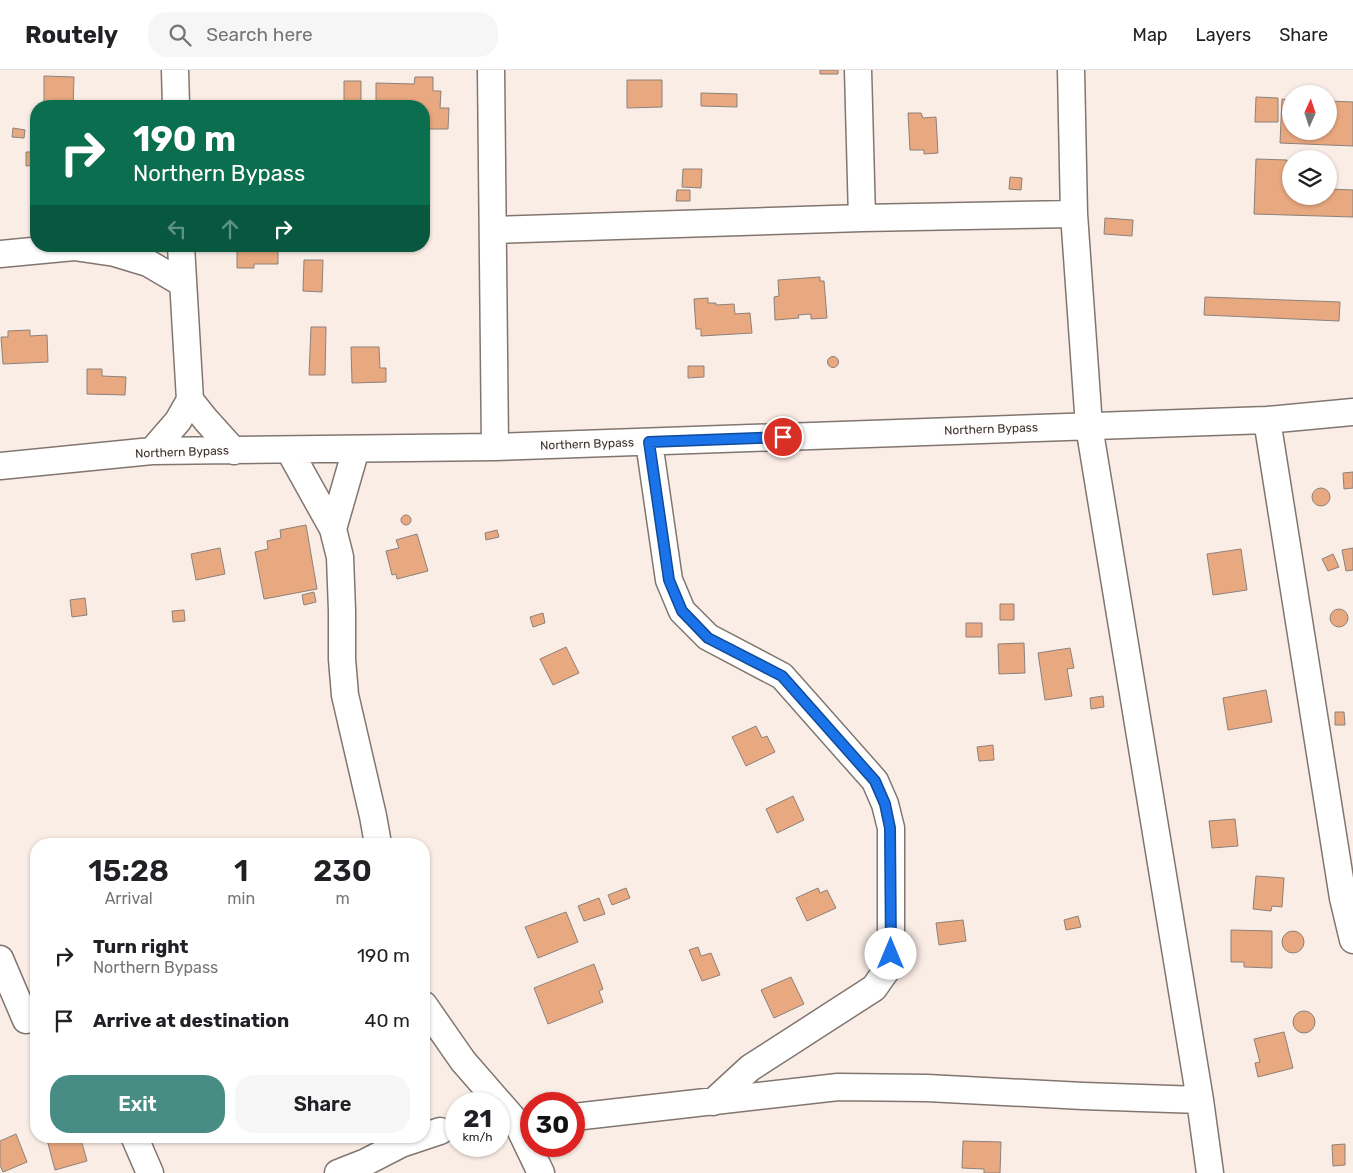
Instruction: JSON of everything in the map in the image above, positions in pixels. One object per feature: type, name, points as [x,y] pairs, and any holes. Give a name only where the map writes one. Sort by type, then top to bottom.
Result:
[{"type":"street","points":[[176,70],[176,100]]},
{"type":"street","points":[[491,70],[495,447]]},
{"type":"street","points":[[858,70],[862,218]]},
{"type":"street","points":[[1070,70],[1074,214],[1089,426],[1200,1100],[1210,1173]]},
{"type":"street","points":[[493,230],[862,218],[1074,214]]},
{"type":"street","points":[[0,254],[30,251]]},
{"type":"street","points":[[107,252],[148,263],[182,283]]},
{"type":"street","points":[[152,451],[178,421],[190,400],[181,252]]},
{"type":"street","points":[[190,400],[234,450]]},
{"type":"street","name":"Northern Bypass","points":[[0,466],[152,451],[495,447],[649,442],[1267,420],[1353,412]]},
{"type":"street","points":[[1267,420],[1343,898],[1353,940]]},
{"type":"street","points":[[649,442],[669,580],[682,611],[708,638],[782,676],[875,781],[885,804],[890,828],[891,954],[886,971],[874,988],[750,1068],[713,1102]]},
{"type":"street","points":[[333,529],[356,449]]},
{"type":"street","points":[[289,450],[333,529],[340,557],[342,659],[345,695],[377,838]]},
{"type":"street","points":[[0,959],[30,1020]]},
{"type":"street","points":[[0,1008],[30,1022]]},
{"type":"street","points":[[430,1014],[463,1062],[516,1123],[541,1173]]},
{"type":"street","points":[[585,1116],[838,1087],[927,1088],[1200,1100]]},
{"type":"street","points":[[137,1143],[150,1173]]},
{"type":"street","points":[[338,1173],[366,1162],[404,1143]]},
{"type":"building","points":[[820,70],[838,70],[838,74],[820,74]]},
{"type":"building","points":[[44,76],[74,77],[73,100],[44,100]]},
{"type":"building","points":[[415,77],[433,77],[433,91],[441,91],[440,108],[449,108],[448,129],[430,129],[430,100],[376,100],[376,83],[414,84]]},
{"type":"building","points":[[627,80],[662,80],[662,107],[627,108]]},
{"type":"building","points":[[344,81],[361,81],[361,100],[344,100]]},
{"type":"building","points":[[701,93],[737,94],[737,107],[701,106]]},
{"type":"building","points":[[1256,97],[1278,98],[1278,122],[1255,122]]},
{"type":"building","points":[[1282,99],[1282,140],[1338,140],[1338,101],[1353,102],[1353,146],[1280,143]]},
{"type":"building","points":[[908,113],[921,113],[923,118],[936,117],[938,153],[924,154],[924,150],[910,150]]},
{"type":"building","points":[[13,128],[25,130],[24,138],[12,137]]},
{"type":"building","points":[[26,152],[30,152],[30,166],[26,166]]},
{"type":"building","points":[[1256,159],[1282,160],[1282,205],[1337,205],[1337,189],[1353,190],[1353,217],[1254,214]]},
{"type":"building","points":[[683,169],[702,169],[701,188],[682,187]]},
{"type":"building","points":[[1010,177],[1022,178],[1021,190],[1009,189]]},
{"type":"building","points":[[677,190],[690,190],[690,201],[676,201]]},
{"type":"building","points":[[1105,218],[1133,220],[1132,236],[1104,234]]},
{"type":"building","points":[[237,252],[278,252],[278,264],[254,264],[254,268],[237,268]]},
{"type":"building","points":[[304,260],[323,260],[322,292],[303,291]]},
{"type":"building","points":[[820,277],[820,281],[824,281],[827,318],[811,319],[811,314],[798,315],[799,318],[775,320],[774,297],[779,296],[778,280]]},
{"type":"building","points":[[1205,297],[1340,302],[1339,321],[1204,315]]},
{"type":"building","points":[[708,298],[708,303],[716,303],[716,305],[734,304],[735,314],[750,313],[752,333],[701,336],[701,329],[696,329],[694,299]]},
{"type":"building","points":[[311,327],[326,327],[325,375],[309,375]]},
{"type":"building","points":[[30,330],[30,336],[47,335],[48,362],[3,364],[1,337],[8,337],[8,331]]},
{"type":"building","points":[[351,347],[379,347],[380,368],[386,368],[386,382],[352,383]]},
{"type":"building","points":[[833,356],[839,362],[833,368],[827,362]]},
{"type":"building","points":[[688,366],[704,366],[704,377],[688,378]]},
{"type":"building","points":[[87,369],[102,369],[102,376],[126,377],[125,395],[87,394]]},
{"type":"building","points":[[1353,472],[1353,488],[1344,489],[1343,473]]},
{"type":"building","points":[[1321,488],[1327,491],[1330,497],[1327,503],[1321,506],[1315,503],[1312,497],[1315,491]]},
{"type":"building","points":[[406,515],[411,520],[406,525],[401,520]]},
{"type":"building","points":[[306,525],[317,589],[264,599],[255,552],[268,549],[267,541],[281,538],[280,530]]},
{"type":"building","points":[[497,530],[499,537],[486,540],[485,533]]},
{"type":"building","points":[[417,534],[428,571],[397,579],[396,574],[392,575],[386,551],[399,548],[396,540]]},
{"type":"building","points":[[220,548],[225,574],[196,580],[191,554]]},
{"type":"building","points":[[1353,548],[1353,570],[1346,571],[1342,550]]},
{"type":"building","points":[[1241,549],[1247,590],[1213,595],[1207,554]]},
{"type":"building","points":[[1333,554],[1339,567],[1328,571],[1322,559]]},
{"type":"building","points":[[314,592],[316,602],[304,605],[302,595]]},
{"type":"building","points":[[85,598],[87,615],[72,617],[70,600]]},
{"type":"building","points":[[1000,604],[1014,604],[1014,620],[1000,620]]},
{"type":"building","points":[[1339,609],[1345,612],[1348,618],[1345,624],[1339,627],[1333,624],[1330,618],[1333,612]]},
{"type":"building","points":[[184,610],[185,621],[173,622],[172,611]]},
{"type":"building","points":[[543,613],[545,623],[533,627],[530,617]]},
{"type":"building","points":[[966,623],[982,623],[982,637],[966,637]]},
{"type":"building","points":[[1024,643],[1025,673],[999,674],[998,644]]},
{"type":"building","points":[[566,647],[579,673],[553,685],[540,659]]},
{"type":"building","points":[[1070,648],[1074,668],[1067,669],[1072,696],[1045,700],[1038,653]]},
{"type":"building","points":[[1266,690],[1272,722],[1228,730],[1223,698]]},
{"type":"building","points":[[1103,696],[1104,707],[1091,709],[1090,698]]},
{"type":"building","points":[[1335,712],[1344,712],[1345,725],[1335,725]]},
{"type":"building","points":[[756,726],[762,738],[767,736],[775,752],[746,766],[732,737]]},
{"type":"building","points":[[993,745],[994,760],[979,761],[977,747]]},
{"type":"building","points":[[793,796],[804,820],[777,833],[766,809]]},
{"type":"building","points":[[1235,819],[1238,846],[1212,848],[1209,821]]},
{"type":"building","points":[[1256,876],[1284,878],[1282,907],[1272,906],[1271,911],[1253,909]]},
{"type":"building","points":[[626,888],[630,898],[612,905],[608,895]]},
{"type":"building","points":[[818,888],[820,893],[827,890],[836,908],[807,921],[796,898]]},
{"type":"building","points":[[599,898],[605,914],[584,921],[578,906]]},
{"type":"building","points":[[566,912],[578,942],[538,958],[525,927]]},
{"type":"building","points":[[1078,916],[1081,927],[1066,930],[1064,920]]},
{"type":"building","points":[[963,920],[966,941],[939,945],[936,923]]},
{"type":"building","points":[[1231,930],[1272,931],[1272,968],[1244,967],[1244,962],[1231,962]]},
{"type":"building","points":[[1293,931],[1301,934],[1304,942],[1301,950],[1293,953],[1285,950],[1282,942],[1285,934]]},
{"type":"building","points":[[698,947],[701,956],[711,953],[720,975],[702,981],[689,950]]},
{"type":"building","points":[[594,964],[603,989],[599,991],[603,1002],[548,1024],[534,988]]},
{"type":"building","points":[[791,977],[804,1004],[774,1018],[761,990]]},
{"type":"building","points":[[1304,1011],[1312,1014],[1315,1022],[1312,1030],[1304,1033],[1296,1030],[1293,1022],[1296,1014]]},
{"type":"building","points":[[1284,1032],[1293,1068],[1258,1077],[1255,1063],[1260,1062],[1254,1039]]},
{"type":"building","points":[[16,1134],[27,1162],[3,1172],[0,1165],[0,1141]]},
{"type":"building","points":[[963,1141],[1001,1142],[1000,1173],[984,1173],[984,1169],[962,1168]]},
{"type":"building","points":[[48,1143],[82,1143],[87,1161],[55,1170]]},
{"type":"building","points":[[1345,1144],[1345,1165],[1333,1166],[1332,1145]]},
{"type":"route","points":[[783,437],[649,442],[669,580],[682,611],[708,638],[782,676],[875,781],[885,804],[890,828],[891,954]]}]
